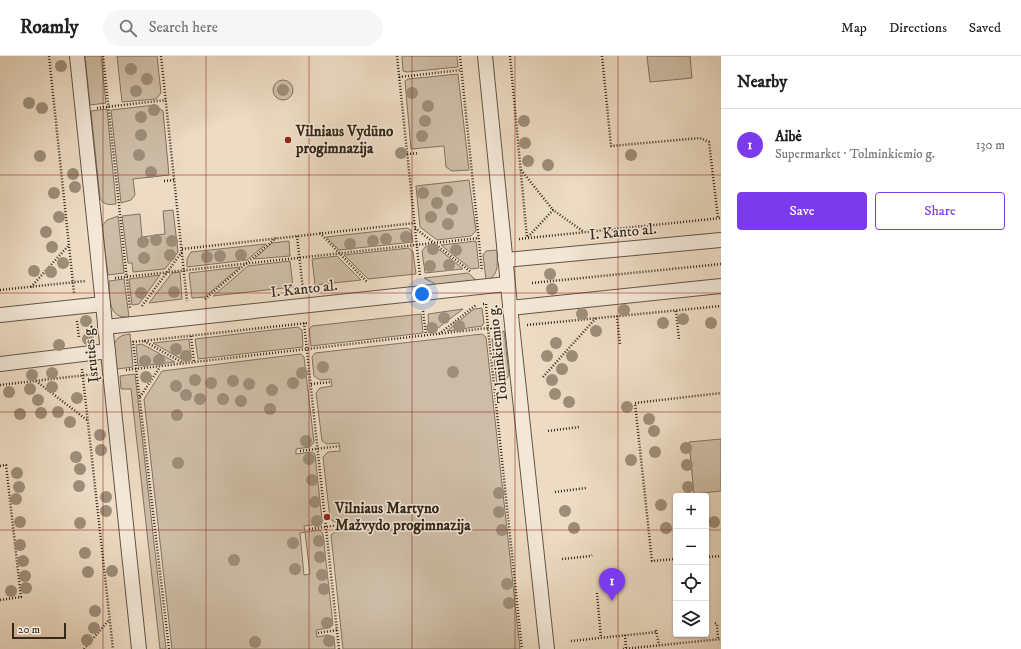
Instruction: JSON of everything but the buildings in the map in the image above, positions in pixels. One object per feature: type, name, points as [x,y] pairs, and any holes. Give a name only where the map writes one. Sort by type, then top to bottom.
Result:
[{"type":"street","name":"Įsruties g.","points":[[77,56],[139,649]]},
{"type":"street","name":"Tolminkiemio g.","points":[[484,56],[507,284],[547,649]]},
{"type":"street","name":"I. Kanto al.","points":[[505,260],[721,240]]},
{"type":"street","name":"I. Kanto al.","points":[[105,327],[484,284],[507,284]]},
{"type":"street","points":[[510,308],[721,286]]},
{"type":"street","points":[[0,315],[103,304]]},
{"type":"street","points":[[0,364],[108,351]]},
{"type":"path","points":[[104,56],[130,308]]},
{"type":"path","points":[[161,56],[187,301]]},
{"type":"path","points":[[397,56],[420,276]]},
{"type":"path","points":[[460,56],[522,649]]},
{"type":"path","points":[[510,56],[528,238]]},
{"type":"path","points":[[528,238],[720,218],[709,142],[700,138],[611,146],[602,56]]},
{"type":"path","points":[[399,77],[461,70]]},
{"type":"path","points":[[83,109],[166,100]]},
{"type":"path","points":[[407,154],[419,153]]},
{"type":"path","points":[[521,170],[553,210],[584,232]]},
{"type":"path","points":[[164,181],[174,180]]},
{"type":"path","points":[[528,238],[553,210]]},
{"type":"path","points":[[182,249],[414,223]]},
{"type":"path","points":[[415,227],[484,284]]},
{"type":"path","points":[[320,233],[367,282]]},
{"type":"path","points":[[297,236],[304,288]]},
{"type":"path","points":[[205,299],[276,238]]},
{"type":"path","points":[[0,290],[479,238]]},
{"type":"path","points":[[30,287],[69,245]]},
{"type":"path","points":[[142,306],[182,252]]},
{"type":"path","points":[[532,283],[721,264]]},
{"type":"path","points":[[469,306],[486,304]]},
{"type":"path","points":[[438,334],[476,305]]},
{"type":"path","points":[[0,385],[512,325],[721,306]]},
{"type":"path","points":[[415,311],[423,310],[426,335]]},
{"type":"path","points":[[676,311],[679,339]]},
{"type":"path","points":[[617,316],[620,345]]},
{"type":"path","points":[[542,377],[596,318]]},
{"type":"path","points":[[169,649],[133,342],[312,323]]},
{"type":"path","points":[[304,324],[339,649]]},
{"type":"path","points":[[191,336],[194,362]]},
{"type":"path","points":[[144,341],[183,363]]},
{"type":"path","points":[[139,398],[160,366]]},
{"type":"path","points":[[36,381],[87,421]]},
{"type":"path","points":[[311,384],[331,382]]},
{"type":"path","points":[[673,559],[652,561],[635,403],[721,393]]},
{"type":"path","points":[[548,431],[579,427]]},
{"type":"path","points":[[300,451],[339,446]]},
{"type":"path","points":[[0,466],[6,465],[21,598],[0,600]]},
{"type":"path","points":[[555,492],[586,488]]},
{"type":"path","points":[[309,529],[347,524]]},
{"type":"path","points":[[562,559],[592,555]]},
{"type":"path","points":[[709,557],[721,556]]},
{"type":"path","points":[[597,593],[601,638]]},
{"type":"path","points":[[84,649],[110,620]]},
{"type":"path","points":[[625,635],[625,649],[652,648],[658,645],[720,639],[717,624],[715,623]]},
{"type":"path","points":[[318,633],[337,630]]},
{"type":"path","points":[[571,641],[656,631],[658,645]]},
{"type":"shaded area","points":[[85,56],[101,56],[106,103],[90,105]]},
{"type":"shaded area","points":[[117,56],[157,56],[161,93],[156,99],[122,102]]},
{"type":"shaded area","points":[[402,56],[457,56],[458,67],[407,72],[403,71]]},
{"type":"shaded area","points":[[647,56],[690,56],[692,78],[650,82]]},
{"type":"shaded area","points":[[458,74],[469,170],[452,171],[446,167],[444,146],[411,149],[405,81],[408,79]]},
{"type":"shaded area","points":[[283,80],[290,83],[293,90],[290,97],[283,100],[276,97],[273,90],[276,83]]},
{"type":"shaded area","points":[[155,105],[163,111],[169,175],[133,179],[135,195],[131,200],[121,203],[111,110]]},
{"type":"shaded area","points":[[107,109],[116,204],[106,204],[100,198],[91,111]]},
{"type":"shaded area","points":[[469,180],[476,231],[471,236],[437,240],[420,227],[416,186]]},
{"type":"shaded area","points":[[173,210],[178,252],[165,269],[133,272],[132,263],[128,263],[122,216],[140,214],[142,237],[165,234],[163,211]]},
{"type":"shaded area","points":[[118,216],[124,273],[108,275],[102,226],[107,220]]},
{"type":"shaded area","points":[[407,228],[411,230],[413,242],[339,250],[326,237]]},
{"type":"shaded area","points":[[289,241],[290,256],[254,259],[272,243]]},
{"type":"shaded area","points":[[476,241],[479,268],[471,269],[441,245]]},
{"type":"shaded area","points":[[266,244],[247,260],[187,267],[187,259],[191,252]]},
{"type":"shaded area","points":[[426,246],[435,246],[463,269],[425,273],[422,251]]},
{"type":"shaded area","points":[[409,248],[413,252],[416,274],[368,279],[344,255]]},
{"type":"shaded area","points":[[497,250],[496,272],[494,276],[486,280],[483,255],[486,251]]},
{"type":"shaded area","points":[[337,256],[361,280],[315,285],[312,259]]},
{"type":"shaded area","points":[[290,261],[293,287],[213,296],[248,266]]},
{"type":"shaded area","points":[[240,267],[205,297],[192,298],[189,273]]},
{"type":"shaded area","points":[[180,272],[182,299],[149,303],[172,273]]},
{"type":"shaded area","points":[[468,273],[476,280],[437,285],[424,278]]},
{"type":"shaded area","points":[[160,275],[139,304],[132,305],[129,279]]},
{"type":"shaded area","points":[[124,279],[129,317],[122,317],[113,311],[110,300],[109,281]]},
{"type":"shaded area","points":[[482,308],[484,323],[482,326],[447,331],[474,309]]},
{"type":"shaded area","points":[[463,309],[434,331],[429,332],[428,314]]},
{"type":"shaded area","points":[[421,314],[423,333],[311,346],[309,329],[312,326]]},
{"type":"shaded area","points":[[298,327],[302,330],[303,347],[198,359],[195,339]]},
{"type":"shaded area","points":[[504,331],[509,375],[504,383],[497,385],[492,339]]},
{"type":"shaded area","points":[[130,334],[133,367],[117,369],[114,345],[116,340],[120,337]]},
{"type":"shaded area","points":[[482,334],[486,337],[520,649],[343,649],[331,535],[337,530],[349,528],[348,521],[335,522],[330,519],[323,457],[328,452],[340,451],[339,443],[327,444],[322,441],[316,393],[320,388],[332,386],[331,379],[320,380],[314,376],[312,357],[315,353]]},
{"type":"shaded area","points":[[189,339],[191,360],[185,361],[153,343]]},
{"type":"shaded area","points":[[142,344],[175,362],[138,366],[136,345]]},
{"type":"shaded area","points":[[301,354],[304,357],[314,442],[310,447],[296,449],[296,454],[312,452],[315,454],[322,520],[318,524],[304,526],[305,532],[320,530],[323,534],[333,625],[328,628],[316,630],[317,637],[328,635],[334,637],[335,649],[172,649],[144,399],[162,371]],"holes":[[[305,532],[310,574],[304,575],[300,533]]]},
{"type":"shaded area","points":[[135,374],[166,649],[160,649],[131,389],[121,389],[120,376]]},
{"type":"shaded area","points":[[721,439],[721,491],[694,493],[689,442]]},
{"type":"place","name":"Vilniaus Vydūno progimnazija","points":[[288,140]]},
{"type":"place","name":"Vilniaus Martyno Mažvydo progimnazija","points":[[327,517]]},
{"type":"place","name":"Aibė","points":[[612,601]]}]
